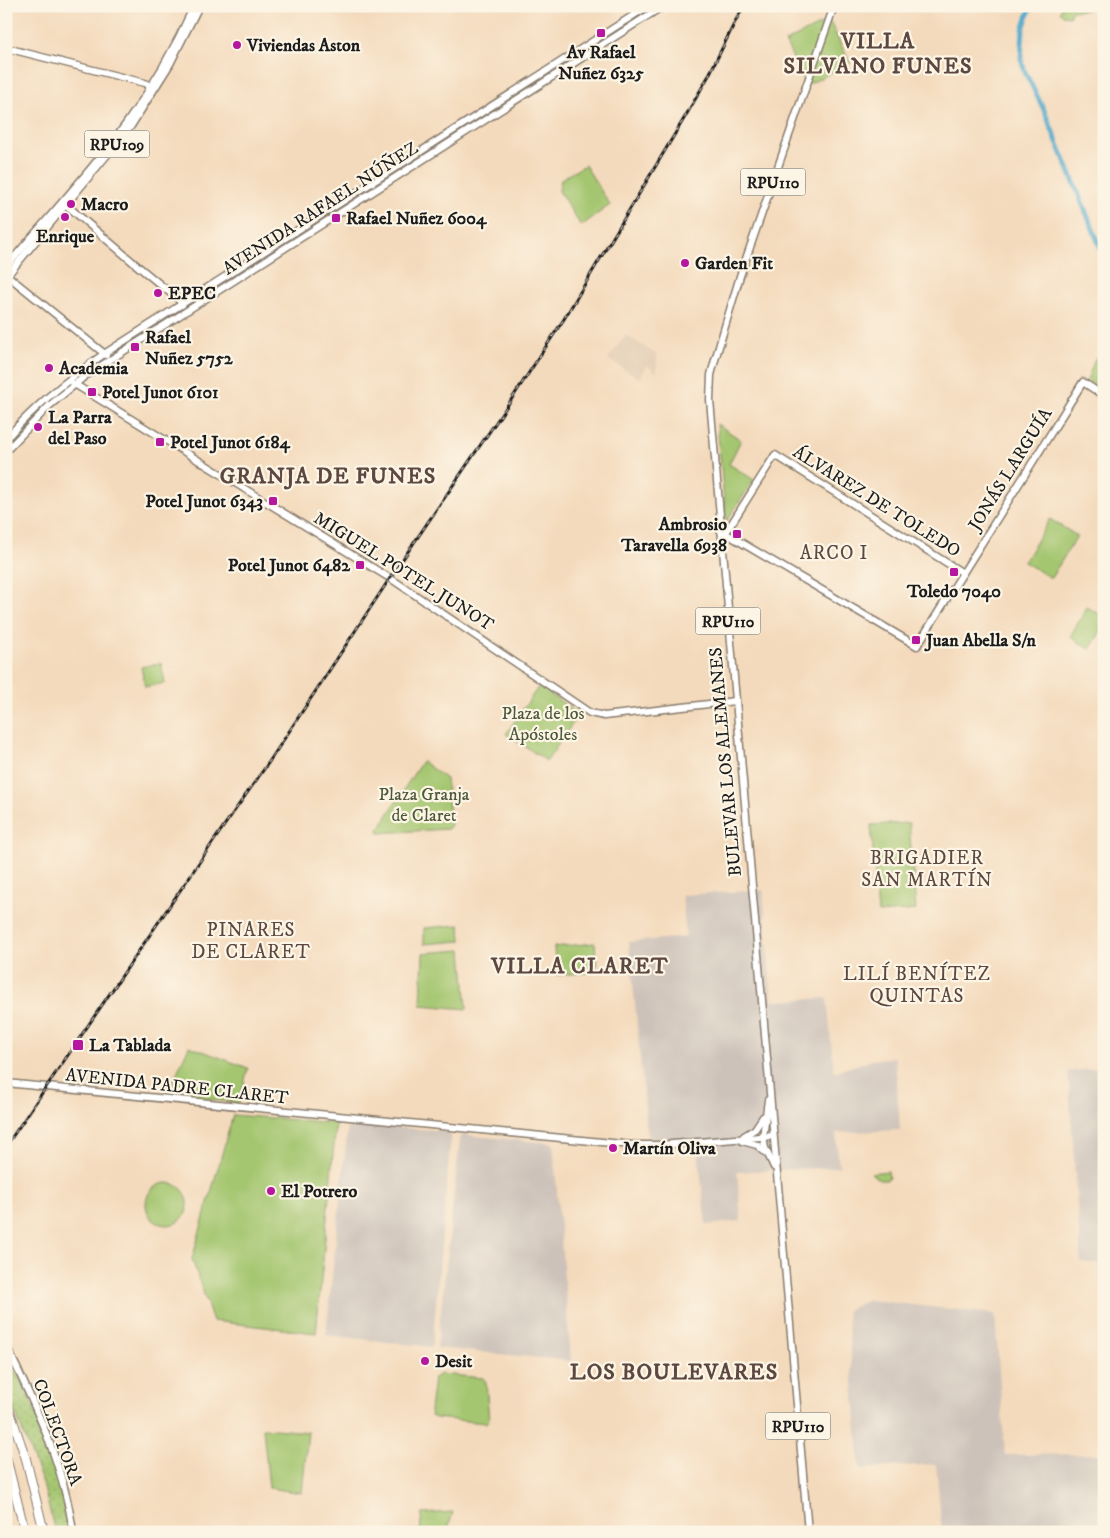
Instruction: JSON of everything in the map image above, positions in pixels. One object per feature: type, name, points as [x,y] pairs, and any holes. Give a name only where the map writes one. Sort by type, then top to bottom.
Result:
[{"type":"highway","points":[[6,1400],[22,1444],[44,1532]]},
{"type":"highway","points":[[6,1457],[25,1532]]},
{"type":"highway","points":[[35,1494],[48,1532]]},
{"type":"highway","points":[[16,1495],[20,1532]]},
{"type":"main road","name":"RPU109","points":[[153,87],[194,6]]},
{"type":"main road","name":"RPU109","points":[[6,267],[122,138],[182,43],[199,6]]},
{"type":"main road","name":"AVENIDA RAFAEL NÚÑEZ","points":[[6,451],[74,383],[426,158],[426,154],[453,131],[648,6]]},
{"type":"main road","name":"AVENIDA RAFAEL NÚÑEZ","points":[[6,439],[30,412],[64,382],[104,354],[440,144],[570,66],[663,6]]},
{"type":"main road","name":"RPU110","points":[[723,531],[710,400],[711,375],[740,276],[834,6]]},
{"type":"main road","points":[[570,66],[569,61],[571,58],[601,39],[605,34]]},
{"type":"main road","points":[[6,48],[145,83],[153,87]]},
{"type":"main road","name":"RPU109","points":[[7,276],[64,203]]},
{"type":"main road","points":[[64,203],[179,300],[182,305],[176,318]]},
{"type":"main road","points":[[34,234],[33,240],[8,270],[7,276],[104,354],[115,356]]},
{"type":"main road","points":[[64,382],[74,383]]},
{"type":"main road","name":"JONÁS LARGUÍA","points":[[723,531],[917,646],[1083,382],[1104,396]]},
{"type":"main road","name":"MIGUEL POTEL JUNOT","points":[[74,383],[396,582],[590,713],[604,716],[735,702]]},
{"type":"main road","name":"ÁLVAREZ DE TOLEDO","points":[[723,531],[775,455],[963,573]]},
{"type":"main road","name":"BULEVAR LOS ALEMANES","points":[[723,531],[721,540],[808,1532]]},
{"type":"main road","name":"AVENIDA PADRE CLARET","points":[[6,1083],[642,1146],[728,1140]]},
{"type":"main road","name":"BULEVAR LOS ALEMANES","points":[[769,1085],[763,1137],[765,1148],[772,1161],[778,1183]]},
{"type":"main road","points":[[728,1140],[746,1136],[752,1132],[761,1123],[766,1109]]},
{"type":"main road","points":[[728,1140],[773,1136]]},
{"type":"main road","points":[[728,1140],[754,1144],[763,1150],[772,1161]]},
{"type":"main road","name":"COLECTORA","points":[[6,1345],[47,1433],[65,1490],[74,1532]]},
{"type":"shaded area","points":[[626,335],[657,355],[657,373],[647,365],[640,379],[608,359]]},
{"type":"shaded area","points":[[763,890],[772,1001],[827,998],[834,1072],[873,1060],[895,1057],[900,1130],[836,1133],[839,1167],[737,1172],[741,1221],[706,1225],[698,1150],[688,1139],[648,1139],[629,942],[686,937],[682,895]]},
{"type":"shaded area","points":[[1104,1067],[1104,1264],[1081,1262],[1068,1072]]},
{"type":"shaded area","points":[[348,1124],[447,1131],[451,1136],[432,1347],[326,1335]]},
{"type":"shaded area","points":[[463,1135],[553,1143],[571,1361],[437,1348],[460,1139]]},
{"type":"shaded area","points":[[868,1300],[995,1314],[1005,1455],[1099,1454],[1104,1499],[1104,1532],[942,1532],[936,1464],[860,1469],[847,1310]]},
{"type":"green space","points":[[1062,6],[1088,6],[1088,10],[1070,11],[1070,16],[1063,15],[1060,12]]},
{"type":"green space","points":[[829,20],[850,63],[809,84],[805,82],[785,42],[788,43],[787,41]]},
{"type":"green space","points":[[585,165],[610,205],[581,226],[559,191],[561,179]]},
{"type":"green space","points":[[1096,357],[1104,362],[1104,391],[1087,380]]},
{"type":"green space","points":[[717,424],[741,440],[729,464],[754,480],[726,522]]},
{"type":"green space","points":[[1050,519],[1077,536],[1051,578],[1024,562]]},
{"type":"green space","points":[[1087,607],[1104,617],[1104,626],[1090,649],[1070,637]]},
{"type":"green space","points":[[161,663],[165,683],[145,687],[141,667]]},
{"type":"green space","name":"Plaza de los Apóstoles","points":[[539,686],[579,714],[547,761],[506,734]]},
{"type":"green space","name":"Plaza Granja de Claret","points":[[422,761],[446,779],[451,825],[448,829],[379,833],[378,830]]},
{"type":"green space","points":[[909,823],[916,910],[878,913],[871,825]]},
{"type":"green space","points":[[460,925],[461,941],[424,944],[424,928]]},
{"type":"green space","points":[[595,943],[597,972],[556,975],[554,947]]},
{"type":"green space","points":[[462,950],[467,1009],[421,1005],[423,953]]},
{"type":"green space","points":[[189,1046],[248,1068],[239,1103],[167,1095]]},
{"type":"green space","name":"El Potrero","points":[[233,1115],[336,1123],[316,1333],[213,1321],[192,1259]]},
{"type":"green space","points":[[888,1171],[889,1177],[887,1180],[879,1180],[871,1173]]},
{"type":"green space","points":[[171,1183],[179,1186],[185,1192],[188,1204],[185,1216],[179,1222],[163,1225],[155,1222],[149,1216],[146,1200],[149,1192],[155,1186]]},
{"type":"green space","points":[[6,1353],[31,1402],[45,1439],[55,1469],[69,1532],[55,1532],[43,1484],[6,1389]]},
{"type":"green space","points":[[440,1374],[483,1378],[486,1382],[489,1420],[486,1423],[431,1416],[434,1378]]},
{"type":"green space","points":[[263,1428],[308,1432],[302,1493],[269,1488]]},
{"type":"green space","points":[[453,1512],[447,1532],[420,1532],[422,1514]]},
{"type":"waterway","points":[[1031,6],[1023,29],[1021,59],[1104,256]]},
{"type":"railway","points":[[6,1146],[269,762],[564,319],[685,117],[708,77],[744,6]]},
{"type":"place","name":"Av Rafael Nuñez 6325","points":[[601,33]]},
{"type":"place","name":"Viviendas Aston","points":[[237,45]]},
{"type":"place","name":"Macro","points":[[71,204]]},
{"type":"place","name":"Enrique","points":[[65,217]]},
{"type":"place","name":"Rafael Nuñez 6004","points":[[336,218]]},
{"type":"place","name":"Garden Fit","points":[[685,263]]},
{"type":"place","name":"EPEC","points":[[158,293]]},
{"type":"place","name":"Rafael Nuñez 5752","points":[[135,347]]},
{"type":"place","name":"Academia","points":[[49,368]]},
{"type":"place","name":"Potel Junot 6101","points":[[92,392]]},
{"type":"place","name":"La Parra del Paso","points":[[38,427]]},
{"type":"place","name":"Potel Junot 6184","points":[[160,442]]},
{"type":"place","name":"Potel Junot 6343","points":[[273,501]]},
{"type":"place","name":"Ambrosio Taravella 6938","points":[[737,534]]},
{"type":"place","name":"Potel Junot 6482","points":[[360,565]]},
{"type":"place","name":"Toledo 7040","points":[[954,572]]},
{"type":"place","name":"Juan Abella S/n","points":[[916,640]]},
{"type":"place","name":"La Tablada","points":[[78,1045]]},
{"type":"place","name":"Martín Oliva","points":[[613,1148]]},
{"type":"place","name":"El Potrero","points":[[271,1191]]},
{"type":"place","name":"Desit","points":[[425,1361]]},
{"type":"district","name":"VILLA SILVANO FUNES","points":[[878,52]]},
{"type":"district","name":"GRANJA DE FUNES","points":[[328,475]]},
{"type":"district","name":"ARCO I","points":[[834,552]]},
{"type":"district","name":"BRIGADIER SAN MARTÍN","points":[[927,868]]},
{"type":"district","name":"PINARES DE CLARET","points":[[251,940]]},
{"type":"district","name":"VILLA CLARET","points":[[580,965]]},
{"type":"district","name":"LILÍ BENÍTEZ QUINTAS","points":[[917,984]]},
{"type":"district","name":"LOS BOULEVARES","points":[[674,1371]]}]
